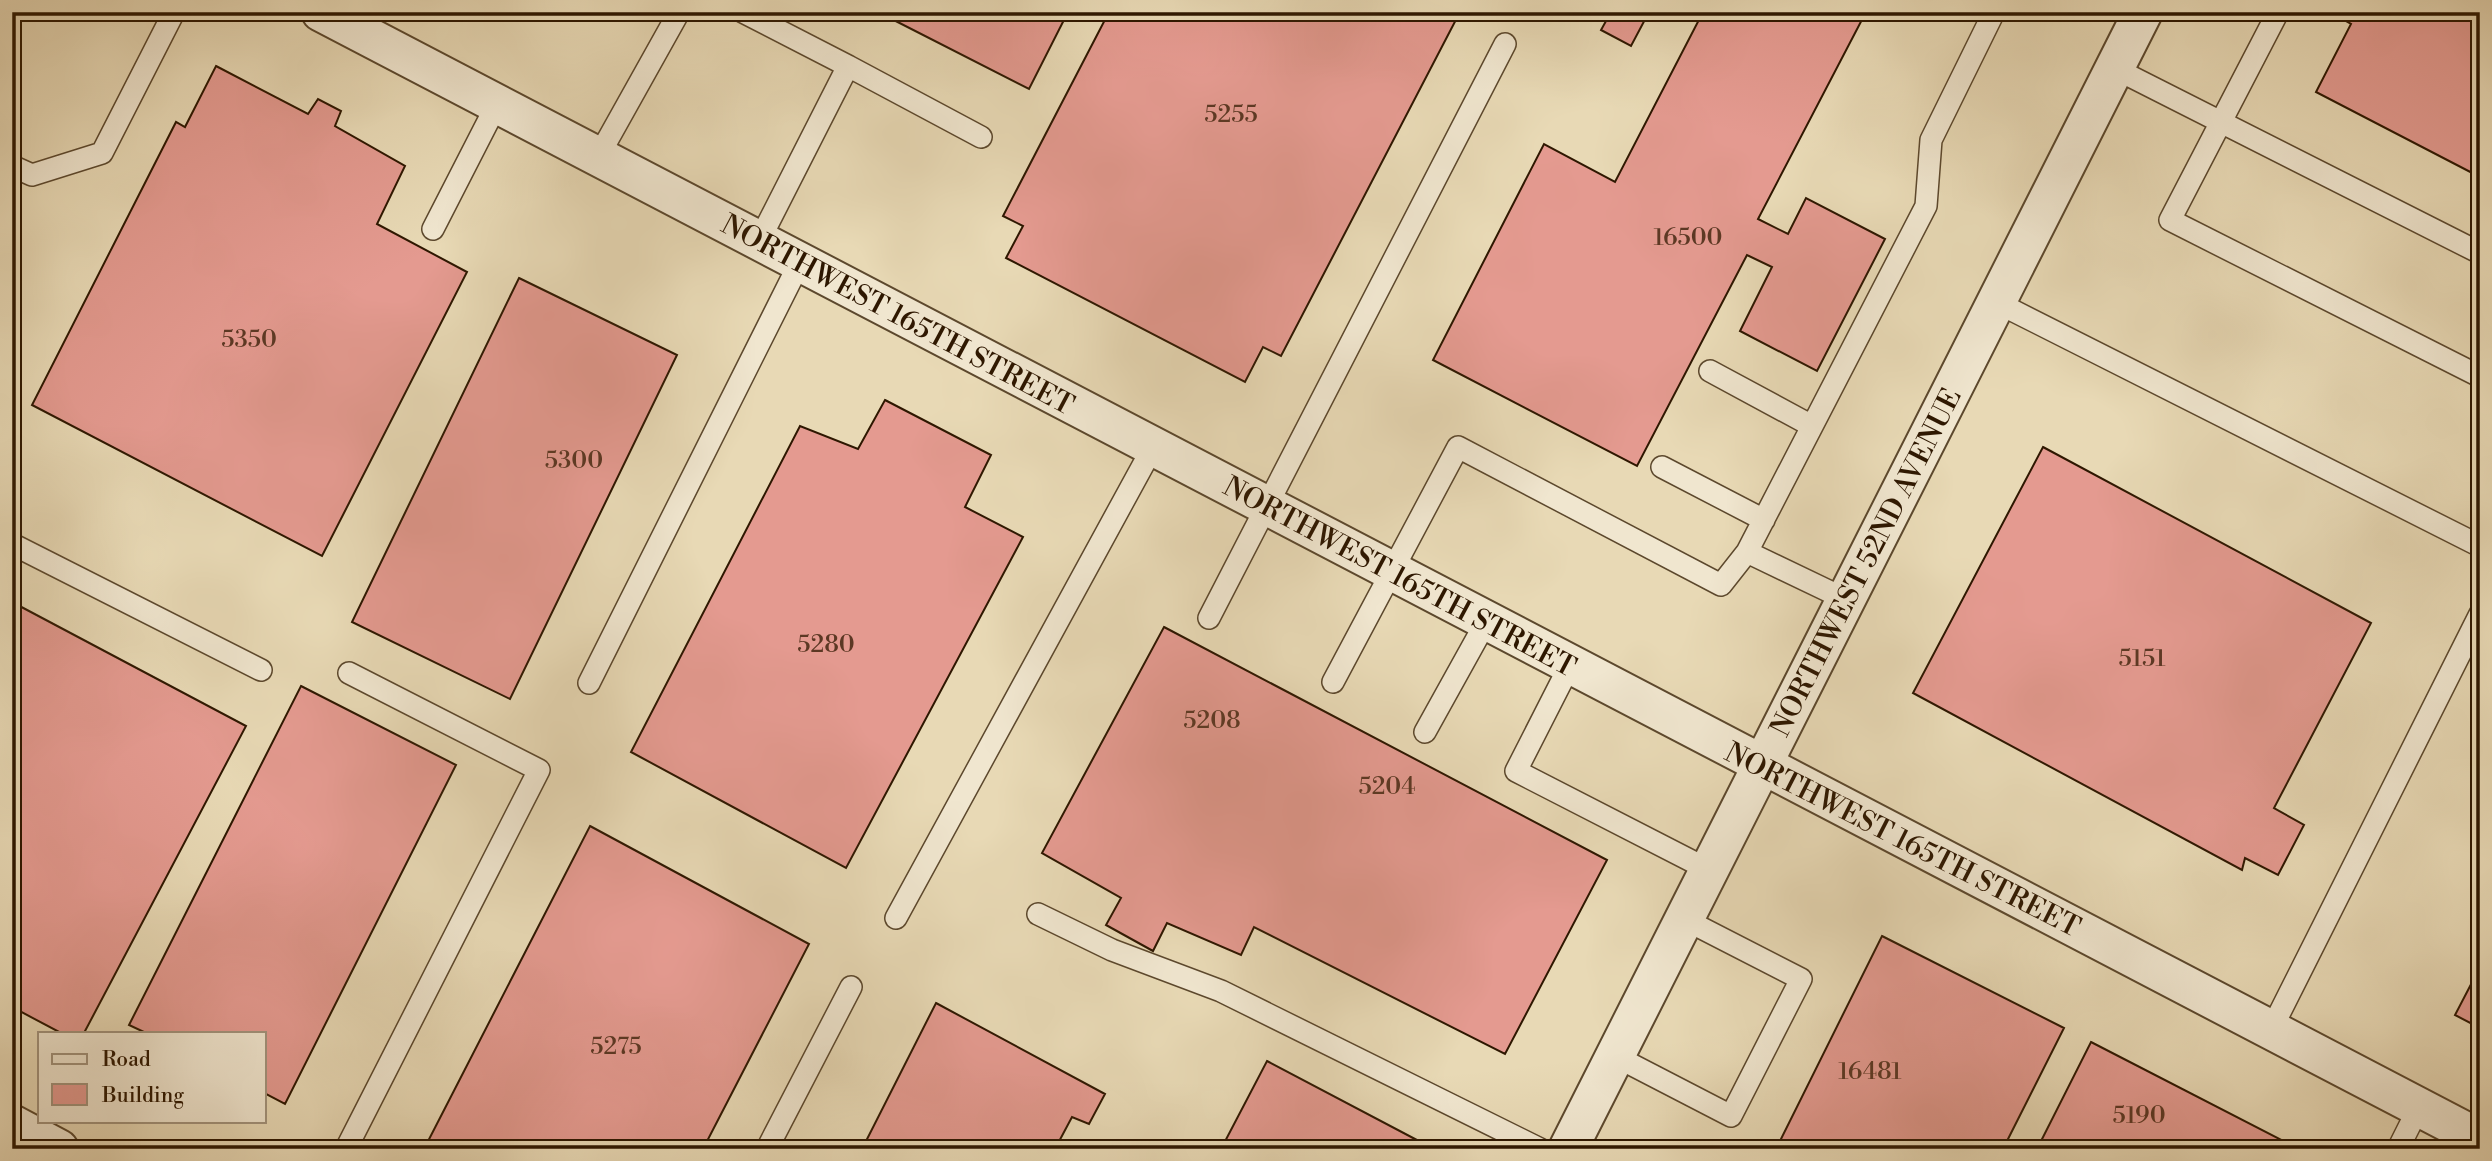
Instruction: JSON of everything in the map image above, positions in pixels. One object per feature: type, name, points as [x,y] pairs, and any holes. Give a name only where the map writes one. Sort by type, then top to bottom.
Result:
[{"type":"street","name":"NORTHWEST 165TH STREET","points":[[321,12],[2480,1139]]},
{"type":"street","name":"NORTHWEST 52ND AVENUE","points":[[1568,1149],[2143,12]]},
{"type":"street","points":[[12,1124],[59,1149]]},
{"type":"lane","points":[[12,166],[32,175],[102,153],[174,12]]},
{"type":"lane","points":[[598,157],[679,12]]},
{"type":"lane","points":[[743,12],[981,137]]},
{"type":"lane","points":[[1333,682],[1458,447],[1721,585],[1747,552],[1926,206],[1931,140],[1994,12]]},
{"type":"lane","points":[[2278,12],[2170,220],[2477,375],[2480,369]]},
{"type":"lane","points":[[1209,618],[1505,44]]},
{"type":"lane","points":[[759,241],[848,66]]},
{"type":"lane","points":[[2114,68],[2480,253]]},
{"type":"lane","points":[[433,229],[497,104]]},
{"type":"lane","points":[[589,683],[800,262]]},
{"type":"lane","points":[[1996,302],[2480,546]]},
{"type":"lane","points":[[1710,371],[1812,426]]},
{"type":"lane","points":[[896,919],[1153,447]]},
{"type":"lane","points":[[1662,467],[1764,520]]},
{"type":"lane","points":[[12,544],[261,670]]},
{"type":"lane","points":[[1747,552],[1845,599]]},
{"type":"lane","points":[[2270,1030],[2480,614]]},
{"type":"lane","points":[[1425,732],[1486,621]]},
{"type":"lane","points":[[1570,665],[1516,771],[1709,870]]},
{"type":"lane","points":[[346,1149],[539,770],[349,673]]},
{"type":"lane","points":[[1038,914],[1112,950],[1221,991],[1540,1149]]},
{"type":"lane","points":[[1615,1056],[1731,1116],[1795,992],[1801,979],[1684,919]]},
{"type":"lane","points":[[767,1149],[851,987]]},
{"type":"lane","points":[[2398,1149],[2419,1107]]},
{"type":"building","points":[[878,12],[1068,12],[1029,89]]},
{"type":"building","points":[[1109,12],[1460,12],[1281,356],[1263,347],[1245,382],[1006,258],[1023,226],[1003,216]]},
{"type":"building","points":[[1611,12],[1649,12],[1631,46],[1601,30]]},
{"type":"building","points":[[1703,12],[1866,12],[1758,219],[1788,234],[1806,198],[1885,239],[1817,371],[1740,331],[1772,267],[1747,255],[1637,466],[1433,360],[1544,144],[1615,182]]},
{"type":"building","points":[[2330,12],[2480,12],[2480,177],[2316,92],[2351,24]]},
{"type":"building","points":[[216,66],[308,114],[318,99],[341,111],[335,126],[405,166],[377,224],[467,272],[322,556],[32,405],[176,122],[185,127]]},
{"type":"building","points":[[519,278],[677,355],[510,699],[352,622]]},
{"type":"building","points":[[885,400],[991,455],[965,507],[1023,537],[846,868],[631,752],[800,426],[858,449]]},
{"type":"building","points":[[2043,447],[2371,623],[2274,808],[2304,825],[2278,875],[2245,858],[2242,870],[1913,693]]},
{"type":"building","points":[[12,602],[246,726],[85,1032],[59,1032],[12,1007]]},
{"type":"building","points":[[1164,627],[1607,860],[1505,1054],[1254,927],[1241,955],[1167,923],[1153,951],[1106,925],[1121,898],[1042,853]]},
{"type":"building","points":[[301,686],[456,765],[285,1104],[266,1094],[266,1032],[144,1032],[129,1025]]},
{"type":"building","points":[[590,826],[809,944],[703,1149],[424,1149]]},
{"type":"building","points":[[1882,936],[2064,1028],[2003,1149],[1776,1149]]},
{"type":"building","points":[[2480,967],[2480,1028],[2455,1015]]},
{"type":"building","points":[[936,1003],[1105,1094],[1089,1124],[1072,1117],[1055,1149],[862,1149]]},
{"type":"building","points":[[2091,1042],[2299,1149],[2037,1149]]},
{"type":"building","points":[[1267,1061],[1434,1149],[1221,1149]]}]
